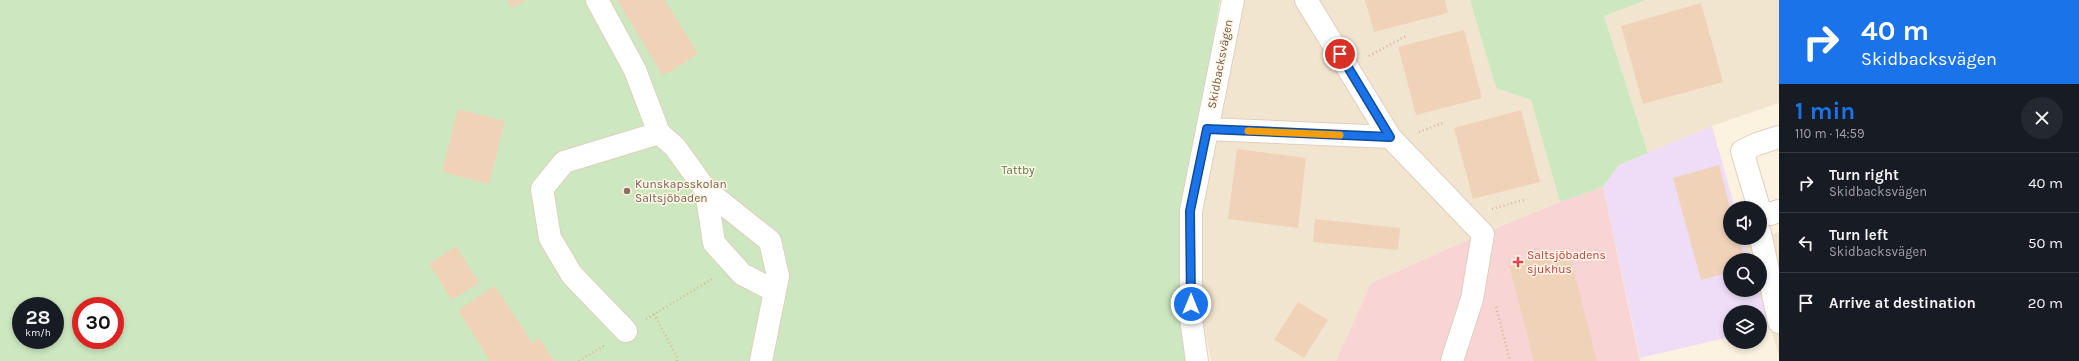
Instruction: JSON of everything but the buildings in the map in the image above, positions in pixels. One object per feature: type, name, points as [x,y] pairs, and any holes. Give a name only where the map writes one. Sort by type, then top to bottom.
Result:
[{"type":"street","points":[[597,0],[635,70],[659,133],[675,147],[706,190],[770,241],[778,276],[761,361]]},
{"type":"street","name":"Skidbacksvägen","points":[[1197,361],[1191,320],[1190,211],[1232,0]]},
{"type":"street","points":[[1306,0],[1390,137],[1483,234],[1472,299],[1452,361]]},
{"type":"street","points":[[1207,129],[1390,137]]},
{"type":"street","points":[[626,331],[572,275],[550,238],[542,189],[564,162],[659,133]]},
{"type":"street","points":[[1759,201],[1742,151],[1757,144],[1779,137]]},
{"type":"street","points":[[706,190],[714,243],[742,274],[775,291]]},
{"type":"street","points":[[1767,238],[1779,322]]},
{"type":"path","points":[[1348,68],[1406,36]]},
{"type":"path","points":[[1467,216],[1527,199]]},
{"type":"path","points":[[664,307],[735,266]]},
{"type":"path","points":[[654,314],[676,358],[676,361]]},
{"type":"path","points":[[579,361],[607,343]]},
{"type":"shaded area","points":[[1245,0],[1470,0],[1496,88],[1531,100],[1560,202],[1463,242],[1371,283],[1336,361],[1211,361],[1202,316],[1201,216]]},
{"type":"shaded area","points":[[1646,0],[1779,0],[1779,103],[1712,126],[1648,153],[1604,16]]},
{"type":"shaded area","points":[[1712,126],[1733,201],[1723,201],[1723,245],[1745,245],[1748,253],[1723,253],[1723,297],[1761,297],[1763,305],[1723,305],[1723,339],[1640,358],[1603,187],[1619,165]]},
{"type":"shaded area","name":"Saltsjöbadens sjukhus","points":[[1603,187],[1640,361],[1336,361],[1371,283],[1463,242],[1560,202]]},
{"type":"shaded area","points":[[1779,232],[1779,356],[1767,316],[1767,305],[1764,305],[1761,297],[1767,297],[1767,253],[1748,253],[1746,245],[1767,245],[1767,236]]},
{"type":"shaded area","points":[[1767,317],[1770,327],[1767,328]]},
{"type":"green space","name":"Tattby","points":[[0,0],[1220,0],[1196,138],[1189,361],[0,361]]},
{"type":"green space","points":[[1470,0],[1646,0],[1604,16],[1648,153],[1619,165],[1603,187],[1560,202],[1531,100],[1496,88]]},
{"type":"slow traffic","points":[[1248,131],[1340,135]]},
{"type":"place","name":"Kunskapsskolan Saltsjöbaden","points":[[627,191]]},
{"type":"place","name":"Saltsjöbadens sjukhus","points":[[1518,262]]},
{"type":"route","points":[[1191,304],[1190,211],[1207,129],[1390,137],[1340,54]]}]
